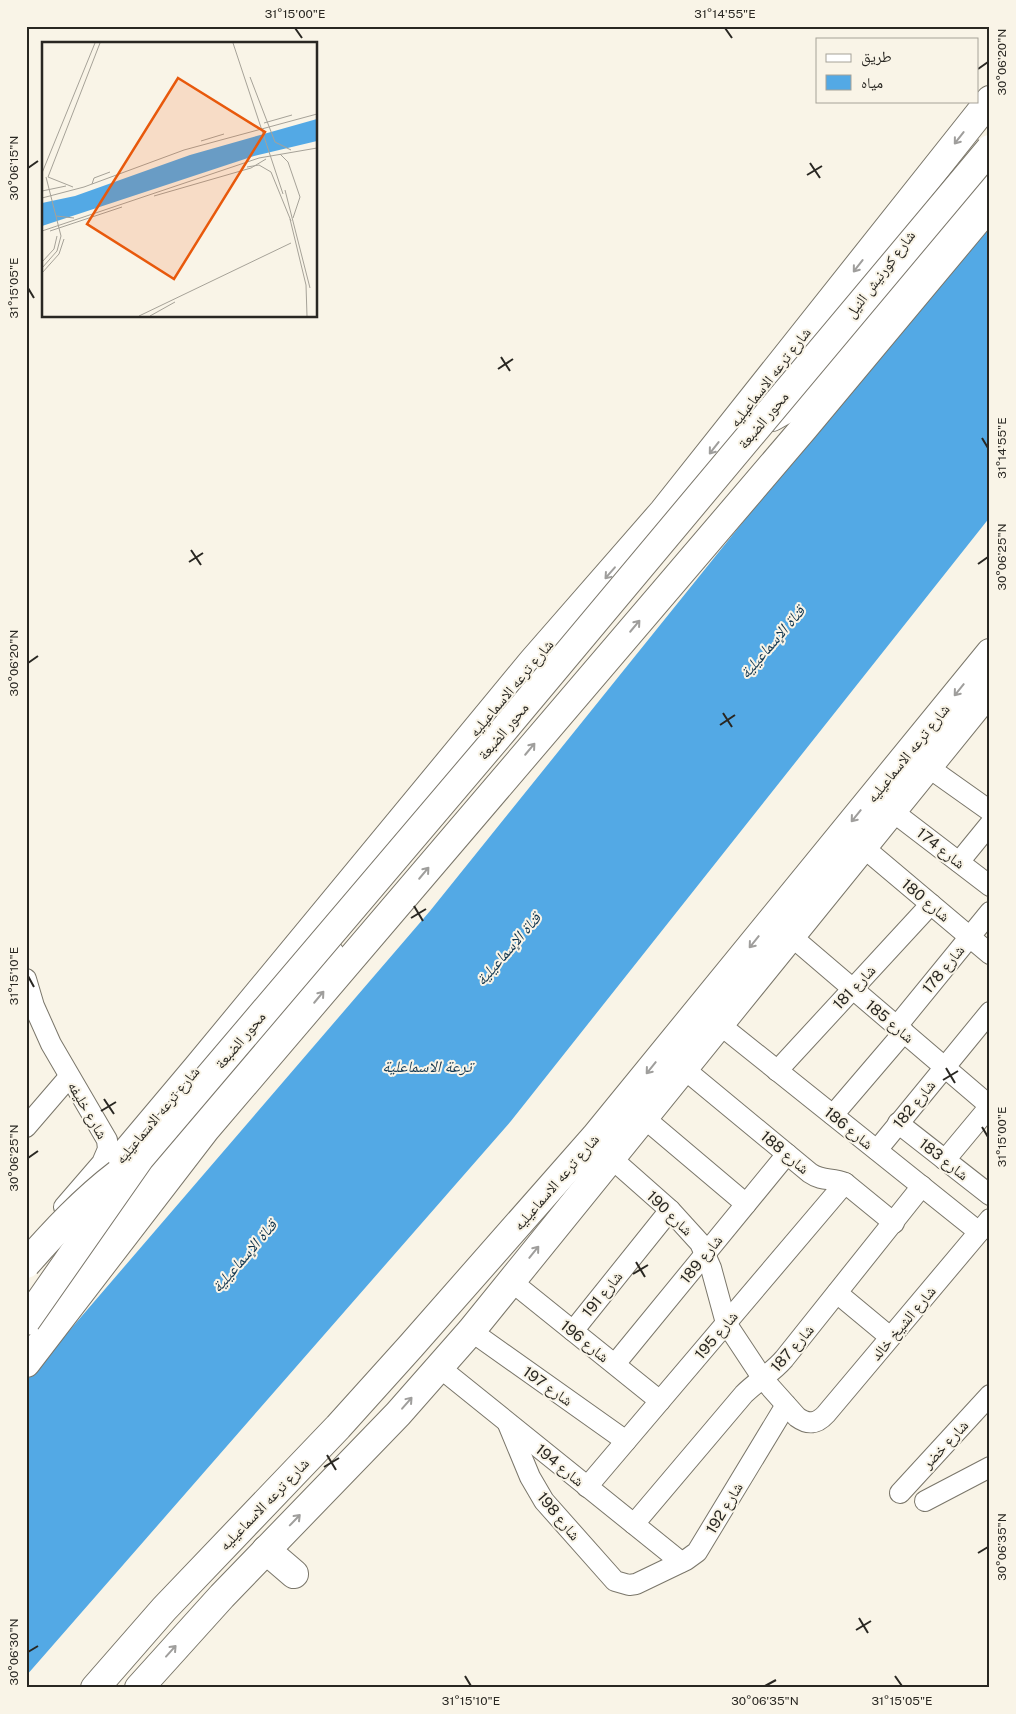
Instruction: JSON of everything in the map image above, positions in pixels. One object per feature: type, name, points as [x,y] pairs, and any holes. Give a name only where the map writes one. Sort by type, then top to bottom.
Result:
[{"type":"main road","name":"شارع ترعه الاسماعيليه","points":[[26,1270],[197,1068],[533,661],[663,512],[990,100]]},
{"type":"main road","name":"شارع كورنيش النيل","points":[[772,417],[950,181],[990,133]]},
{"type":"main road","name":"محور الضبعة","points":[[26,1321],[140,1158],[502,732],[990,149]]},
{"type":"main road","points":[[772,417],[796,404],[816,386],[990,183]]},
{"type":"main road","name":"محور الضبعة","points":[[26,1363],[205,1130],[797,436],[990,206]]},
{"type":"main road","name":"شارع ترعه الاسماعيليه","points":[[26,1332],[448,808],[772,417]]},
{"type":"main road","name":"شارع ترعه الاسماعيليه","points":[[95,1688],[164,1609],[331,1434],[411,1346],[595,1137],[990,652]]},
{"type":"main road","name":"شارع ترعه الاسماعيليه","points":[[139,1688],[266,1550],[398,1414],[471,1331],[990,690]]},
{"type":"main road","points":[[26,1264],[88,1198],[140,1158]]},
{"type":"main road","points":[[266,1550],[294,1574]]},
{"type":"street","points":[[928,767],[990,811]]},
{"type":"street","name":"شارع 174","points":[[892,811],[990,886]]},
{"type":"street","points":[[959,862],[990,824]]},
{"type":"street","name":"شارع 180","points":[[863,847],[990,954]]},
{"type":"street","name":"شارع 181","points":[[777,1071],[931,904]]},
{"type":"street","name":"شارع 178","points":[[833,1115],[990,912]]},
{"type":"street","name":"شارع 185","points":[[791,936],[990,1106]]},
{"type":"street","name":"شارع خليفه","points":[[26,979],[34,1006],[51,1044],[104,1133],[108,1149],[102,1163],[26,1251]]},
{"type":"street","name":"شارع 182","points":[[877,1150],[990,1012]]},
{"type":"street","name":"شارع 186","points":[[719,1024],[922,1186],[986,1226]]},
{"type":"street","name":"شارع 188","points":[[683,1068],[817,1178],[839,1181],[845,1184],[894,1223]]},
{"type":"street","points":[[26,1128],[69,1077]]},
{"type":"street","points":[[945,1160],[990,1106]]},
{"type":"street","points":[[643,1117],[746,1204]]},
{"type":"street","name":"شارع 183","points":[[898,1123],[990,1195]]},
{"type":"street","name":"شارع 189","points":[[615,1364],[787,1154]]},
{"type":"street","name":"شارع 190","points":[[610,1157],[670,1210],[700,1243],[711,1268],[726,1323],[763,1379],[798,1417],[804,1422],[813,1423]]},
{"type":"street","name":"شارع 195","points":[[587,1487],[845,1184]]},
{"type":"street","name":"شارع 187","points":[[634,1524],[744,1394],[774,1370],[922,1186]]},
{"type":"street","name":"شارع 191","points":[[572,1331],[670,1210]]},
{"type":"street","name":"شارع الشيخ خالد","points":[[813,1423],[820,1420],[826,1414],[986,1226]]},
{"type":"street","name":"شارع 196","points":[[510,1281],[660,1401]]},
{"type":"street","points":[[837,1293],[890,1337]]},
{"type":"street","name":"شارع 197","points":[[471,1331],[626,1441]]},
{"type":"street","name":"شارع 194","points":[[439,1367],[681,1562]]},
{"type":"street","name":"شارع خضر","points":[[900,1493],[990,1395]]},
{"type":"street","name":"شارع 192","points":[[636,1584],[692,1556],[701,1546],[786,1405]]},
{"type":"street","name":"شارع 198","points":[[508,1424],[530,1477],[544,1500],[615,1581],[629,1585],[636,1584]]},
{"type":"street","points":[[925,1501],[990,1467]]},
{"type":"water","name":"ترعة الاسماعلية","points":[[990,215],[990,517],[511,1121],[26,1676],[26,1381],[430,911]]},
{"type":"water label","name":"قناة الإسماعيلية","points":[[772,642]]},
{"type":"water label","name":"قناة الإسماعيلية","points":[[508,949]]},
{"type":"water label","name":"قناة الإسماعيلية","points":[[244,1256]]}]
